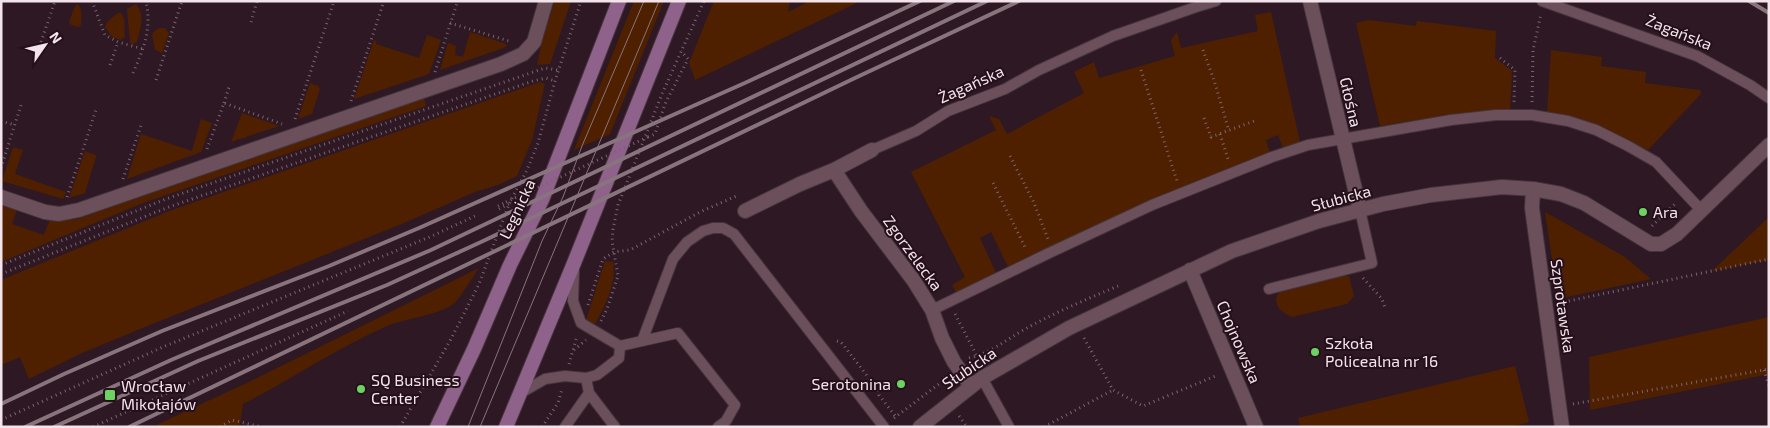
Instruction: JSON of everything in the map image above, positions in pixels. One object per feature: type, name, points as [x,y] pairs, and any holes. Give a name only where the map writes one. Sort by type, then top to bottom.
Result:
[{"type":"main road","name":"Legnicka","points":[[437,427],[474,349],[510,265],[542,200],[619,1]]},
{"type":"main road","points":[[506,427],[679,1]]},
{"type":"street","points":[[1,197],[45,212],[59,214],[79,210],[501,64],[523,54],[534,42],[546,1]]},
{"type":"street","name":"Głośna","points":[[1310,1],[1360,210]]},
{"type":"street","name":"Słubicka","points":[[920,427],[977,382],[1069,328],[1249,244],[1319,221],[1431,194],[1502,187],[1534,189],[1561,194],[1584,203],[1651,244],[1661,244],[1669,240],[1702,211],[1769,145]]},
{"type":"street","name":"Żagańska","points":[[745,211],[800,184],[834,170],[872,150]]},
{"type":"street","name":"Zgorzelecka","points":[[834,170],[861,211],[914,281],[932,310],[942,338],[954,362],[977,382]]},
{"type":"street","name":"Szprotawska","points":[[1534,189],[1532,208],[1562,427]]},
{"type":"street","name":"Chojnowska","points":[[1190,270],[1256,427]]},
{"type":"lane","name":"Żagańska","points":[[872,150],[916,130],[948,112],[1005,89],[1038,70],[1114,36],[1216,1]]},
{"type":"lane","name":"Żagańska","points":[[1543,1],[1697,56],[1750,85],[1769,98]]},
{"type":"lane","points":[[932,310],[1152,205],[1272,157],[1308,145],[1451,120],[1496,115],[1532,115],[1568,121],[1596,130],[1656,162],[1702,211]]},
{"type":"lane","points":[[1269,289],[1372,262],[1360,210]]},
{"type":"lane","points":[[642,341],[674,259],[686,242],[703,231],[723,228],[734,234],[884,427]]},
{"type":"lane","points":[[574,263],[573,301],[581,323],[620,346],[678,333],[735,405],[726,421],[718,427]]},
{"type":"lane","points":[[518,395],[545,379],[565,376],[586,378],[597,375],[619,358],[620,346]]},
{"type":"lane","points":[[586,378],[589,393],[615,427]]},
{"type":"lane","points":[[977,382],[1010,427]]},
{"type":"lane","points":[[565,427],[589,393]]},
{"type":"path","points":[[41,42],[55,1]]},
{"type":"path","points":[[92,1],[106,35],[118,42],[143,49]]},
{"type":"path","points":[[134,73],[147,38],[150,16],[146,1]]},
{"type":"path","points":[[156,80],[182,1]]},
{"type":"path","points":[[251,22],[257,1]]},
{"type":"path","points":[[295,122],[334,1]]},
{"type":"path","points":[[350,104],[384,1]]},
{"type":"path","points":[[400,427],[451,339],[479,284],[508,203],[527,170],[538,143],[554,81],[581,1]]},
{"type":"path","points":[[574,350],[595,331],[607,308],[618,276],[613,229],[618,205],[662,94],[704,1]]},
{"type":"path","points":[[1532,115],[1531,71],[1533,50],[1543,1]]},
{"type":"path","points":[[434,75],[457,3]]},
{"type":"path","points":[[450,24],[518,44]]},
{"type":"path","points":[[110,65],[118,42]]},
{"type":"path","points":[[1202,50],[1214,80],[1229,131]]},
{"type":"path","points":[[498,208],[655,134],[665,104],[688,59],[681,51]]},
{"type":"path","points":[[1500,58],[1515,70],[1514,115]]},
{"type":"path","points":[[1,265],[166,199],[519,76],[545,68],[558,70]]},
{"type":"path","points":[[1141,70],[1181,193]]},
{"type":"path","points":[[1,274],[169,207],[346,145],[533,81],[546,78],[554,81]]},
{"type":"path","points":[[206,154],[230,84]]},
{"type":"path","points":[[224,103],[285,126]]},
{"type":"path","points":[[1,168],[21,105]]},
{"type":"path","points":[[66,202],[97,108]]},
{"type":"path","points":[[1204,118],[1211,137],[1254,121]]},
{"type":"path","points":[[1,121],[15,125]]},
{"type":"path","points":[[124,182],[123,180],[142,122]]},
{"type":"path","points":[[1220,134],[1233,173]]},
{"type":"path","points":[[1010,156],[1034,203],[1053,251]]},
{"type":"path","points":[[993,183],[1032,261]]},
{"type":"path","points":[[1653,226],[1685,193]]},
{"type":"path","points":[[1,420],[163,347],[432,236],[475,216]]},
{"type":"path","points":[[567,368],[603,260],[614,252]]},
{"type":"path","points":[[1556,304],[1769,258]]},
{"type":"path","points":[[949,302],[977,356]]},
{"type":"path","points":[[93,427],[348,311]]},
{"type":"path","points":[[1084,338],[1112,390],[1143,406],[1221,373]]},
{"type":"path","points":[[837,341],[841,342],[879,391],[879,394],[896,417]]},
{"type":"path","points":[[1570,404],[1767,370],[1769,386]]},
{"type":"path","points":[[904,411],[943,381],[945,375],[949,372]]},
{"type":"path","points":[[542,427],[558,403],[563,382]]},
{"type":"path","points":[[1044,427],[1112,390]]},
{"type":"path","points":[[958,415],[967,427]]},
{"type":"path","points":[[220,427],[232,420],[262,427]]},
{"type":"shaded area","points":[[555,1],[571,1],[550,64],[537,65],[542,40]]},
{"type":"shaded area","points":[[634,1],[664,1],[610,134],[574,150]]},
{"type":"shaded area","points":[[714,1],[790,1],[788,12],[810,1],[861,1],[695,80],[689,63]]},
{"type":"shaded area","points":[[78,4],[81,9],[81,25],[78,27],[71,25],[69,22],[75,6]]},
{"type":"shaded area","points":[[136,4],[142,18],[137,42],[133,44],[130,43],[127,9]]},
{"type":"shaded area","points":[[1271,12],[1300,142],[1283,148],[1278,135],[1266,140],[1270,153],[1135,207],[1008,267],[991,232],[980,238],[996,273],[956,292],[952,285],[965,277],[911,172],[996,130],[989,116],[999,119],[1007,134],[1084,93],[1074,72],[1094,62],[1099,78],[1175,56],[1171,40],[1177,32],[1181,48],[1258,31],[1255,15]]},
{"type":"shaded area","points":[[118,13],[121,13],[124,19],[125,37],[121,40],[112,37],[105,27],[107,22]]},
{"type":"shaded area","points":[[1369,20],[1416,26],[1417,21],[1496,31],[1495,58],[1512,71],[1510,111],[1454,114],[1380,126],[1356,23]]},
{"type":"shaded area","points":[[160,28],[165,28],[169,33],[162,53],[155,50],[152,34]]},
{"type":"shaded area","points":[[470,32],[506,44],[506,47],[440,70],[448,43],[456,46],[455,55],[463,57]]},
{"type":"shaded area","points":[[427,35],[441,40],[429,74],[354,99],[374,40],[376,44],[419,58]]},
{"type":"shaded area","points":[[1551,50],[1602,57],[1601,66],[1646,72],[1645,83],[1700,90],[1701,94],[1648,150],[1599,127],[1547,112]]},
{"type":"shaded area","points":[[540,82],[545,84],[532,140],[517,176],[82,353],[29,379],[20,357],[1,365],[1,280],[172,210]]},
{"type":"shaded area","points":[[310,83],[318,86],[320,89],[312,114],[298,119]]},
{"type":"shaded area","points":[[424,98],[426,106],[143,203],[1,262],[1,203],[17,209],[12,224],[44,235],[50,219],[60,221],[77,219]]},
{"type":"shaded area","points":[[242,113],[279,126],[231,142]]},
{"type":"shaded area","points":[[201,119],[212,123],[201,152],[127,179],[141,134],[192,151]]},
{"type":"shaded area","points":[[13,147],[23,150],[15,174],[66,192],[63,199],[2,181]]},
{"type":"shaded area","points":[[85,151],[96,155],[96,157],[85,193],[69,198]]},
{"type":"shaded area","points":[[1545,212],[1625,257],[1651,279],[1558,299]]},
{"type":"shaded area","points":[[1769,217],[1769,260],[1712,271]]},
{"type":"shaded area","points":[[605,261],[613,262],[612,286],[595,324],[586,320]]},
{"type":"shaded area","points":[[479,268],[462,294],[452,305],[437,312],[395,323],[368,335],[243,404],[240,424],[235,427],[152,427],[253,380]]},
{"type":"shaded area","points":[[1340,275],[1349,276],[1354,296],[1347,304],[1292,317],[1279,309],[1276,301],[1277,296],[1284,288]]},
{"type":"shaded area","points":[[1769,317],[1769,374],[1590,410],[1589,357]]},
{"type":"shaded area","points":[[1515,366],[1529,422],[1511,427],[1300,427],[1298,418]]},
{"type":"tram line","points":[[468,427],[542,241],[563,197],[582,146],[644,1]]},
{"type":"tram line","points":[[480,427],[659,1]]},
{"type":"railway","points":[[1,404],[162,331],[329,266],[419,228],[747,82],[920,1]]},
{"type":"railway","points":[[25,427],[171,360],[431,250],[954,1]]},
{"type":"railway","points":[[54,427],[198,361],[387,285],[987,1]]},
{"type":"railway","points":[[129,427],[1019,1]]},
{"type":"railway","points":[[1749,1],[1769,13]]},
{"type":"place","name":"Ara","points":[[1643,212]]},
{"type":"place","name":"Szkoła Policealna nr 16","points":[[1315,352]]},
{"type":"place","name":"Serotonina","points":[[901,384]]},
{"type":"place","name":"SQ Business Center","points":[[361,389]]},
{"type":"place","name":"Wrocław Mikołajów","points":[[110,395]]}]
